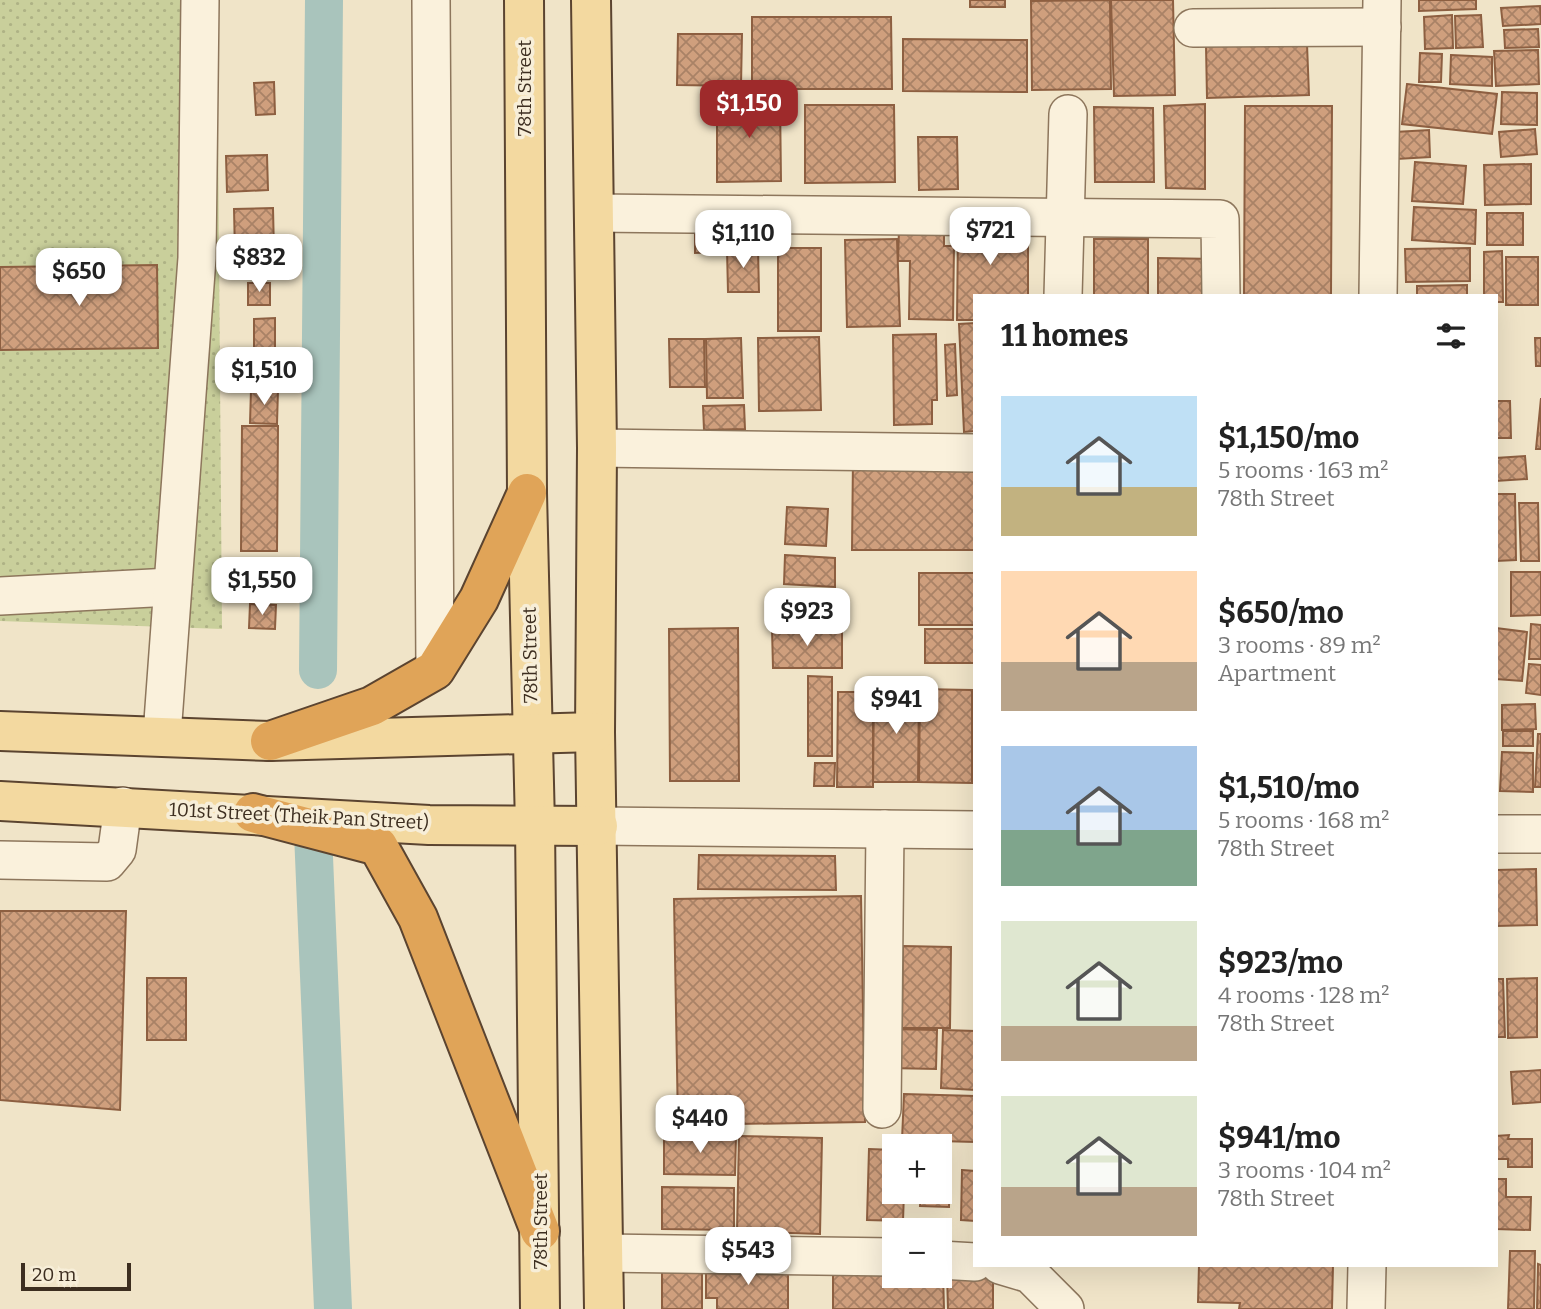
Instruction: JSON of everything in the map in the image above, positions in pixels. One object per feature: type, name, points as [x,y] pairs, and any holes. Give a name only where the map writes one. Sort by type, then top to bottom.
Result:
[{"type":"highway","points":[[270,741],[372,706],[435,670],[479,598],[527,493]]},
{"type":"highway","points":[[253,813],[378,846],[418,918],[540,1231]]},
{"type":"main road","name":"78th Street","points":[[524,0],[527,493],[535,825],[540,1309]]},
{"type":"main road","points":[[591,0],[597,448],[595,732],[604,1309]]},
{"type":"main road","points":[[0,730],[270,741],[595,732]]},
{"type":"main road","name":"101st Street (Theik Pan Street)","points":[[0,800],[429,825],[598,826]]},
{"type":"street","points":[[162,735],[197,258],[201,0]]},
{"type":"street","points":[[431,0],[435,670]]},
{"type":"street","points":[[1194,28],[1382,14],[1378,294]]},
{"type":"street","points":[[1063,294],[1068,114]]},
{"type":"street","points":[[594,213],[1220,219],[1221,294]]},
{"type":"street","points":[[597,448],[973,453]]},
{"type":"street","points":[[0,596],[171,587]]},
{"type":"street","points":[[0,860],[107,862],[117,850],[123,806]]},
{"type":"street","points":[[598,826],[973,830]]},
{"type":"street","points":[[882,1109],[885,829]]},
{"type":"street","points":[[1498,834],[1541,834]]},
{"type":"street","points":[[603,1253],[882,1257]]},
{"type":"street","points":[[952,1261],[973,1262]]},
{"type":"street","points":[[1007,1267],[1030,1274],[1065,1309]]},
{"type":"street","points":[[1367,1267],[1367,1309]]},
{"type":"green space","points":[[0,0],[217,0],[222,629],[0,621]]},
{"type":"building","points":[[970,0],[1005,0],[1005,7],[970,7]]},
{"type":"building","points":[[1110,0],[1111,89],[1032,90],[1031,1]]},
{"type":"building","points":[[1111,0],[1173,0],[1175,95],[1114,96]]},
{"type":"building","points":[[1419,0],[1476,0],[1476,9],[1419,11]]},
{"type":"building","points":[[1540,6],[1541,24],[1503,26],[1501,8]]},
{"type":"building","points":[[1452,15],[1453,48],[1425,49],[1424,17]]},
{"type":"building","points":[[1481,15],[1483,47],[1456,48],[1455,16]]},
{"type":"building","points":[[752,17],[891,17],[892,89],[752,89]]},
{"type":"building","points":[[1538,29],[1539,47],[1505,48],[1504,30]]},
{"type":"building","points":[[678,34],[742,34],[741,86],[677,85]]},
{"type":"building","points":[[903,39],[1027,40],[1027,92],[903,91]]},
{"type":"building","points":[[1307,44],[1309,95],[1207,98],[1206,46]]},
{"type":"building","points":[[1538,50],[1539,84],[1496,86],[1494,51]]},
{"type":"building","points":[[1420,53],[1442,54],[1441,82],[1419,82]]},
{"type":"building","points":[[1451,55],[1492,57],[1492,86],[1450,84]]},
{"type":"building","points":[[274,82],[275,114],[256,115],[254,83]]},
{"type":"building","points":[[1407,84],[1497,94],[1492,134],[1402,124]]},
{"type":"building","points":[[1502,92],[1537,93],[1537,125],[1501,124]]},
{"type":"building","points":[[717,99],[780,99],[781,181],[717,182]]},
{"type":"building","points":[[1205,104],[1205,189],[1166,188],[1164,106]]},
{"type":"building","points":[[805,105],[894,105],[895,182],[805,183]]},
{"type":"building","points":[[1245,106],[1332,106],[1331,294],[1244,294]]},
{"type":"building","points":[[1094,107],[1153,108],[1154,182],[1095,182]]},
{"type":"building","points":[[1535,129],[1537,154],[1501,157],[1499,132]]},
{"type":"building","points":[[1429,130],[1430,157],[1397,159],[1395,132]]},
{"type":"building","points":[[918,137],[957,137],[958,189],[919,190]]},
{"type":"building","points":[[267,155],[268,190],[227,192],[226,156]]},
{"type":"building","points":[[1415,162],[1466,166],[1463,204],[1412,201]]},
{"type":"building","points":[[1531,164],[1531,204],[1485,205],[1484,165]]},
{"type":"building","points":[[1414,207],[1476,210],[1475,244],[1412,240]]},
{"type":"building","points":[[273,208],[274,252],[235,253],[234,209]]},
{"type":"building","points":[[1487,213],[1523,213],[1523,245],[1487,245]]},
{"type":"building","points":[[695,229],[719,229],[719,252],[695,253]]},
{"type":"building","points":[[899,229],[944,230],[944,246],[954,246],[953,320],[909,319],[910,261],[898,261]]},
{"type":"building","points":[[958,229],[1028,230],[1028,294],[973,294],[973,320],[957,320]]},
{"type":"building","points":[[897,239],[900,326],[847,327],[845,240]]},
{"type":"building","points":[[1094,239],[1148,239],[1148,294],[1094,294]]},
{"type":"building","points":[[758,248],[759,292],[728,292],[727,250]]},
{"type":"building","points":[[778,248],[821,248],[821,331],[778,331]]},
{"type":"building","points":[[1470,248],[1470,281],[1406,282],[1405,249]]},
{"type":"building","points":[[1502,251],[1503,302],[1498,302],[1498,294],[1484,294],[1484,252]]},
{"type":"building","points":[[1506,257],[1538,257],[1538,305],[1506,305]]},
{"type":"building","points":[[1158,258],[1216,259],[1216,294],[1158,294]]},
{"type":"building","points":[[157,265],[158,348],[0,350],[0,267]]},
{"type":"building","points":[[248,283],[270,283],[270,305],[248,305]]},
{"type":"building","points":[[1467,285],[1467,294],[1417,294],[1417,286]]},
{"type":"building","points":[[275,318],[275,348],[254,348],[254,319]]},
{"type":"building","points":[[973,323],[973,431],[964,432],[959,324]]},
{"type":"building","points":[[936,334],[937,400],[932,400],[932,424],[894,425],[893,335]]},
{"type":"building","points":[[819,337],[821,410],[759,411],[758,338]]},
{"type":"building","points":[[741,338],[743,398],[707,398],[706,339]]},
{"type":"building","points":[[1535,338],[1541,338],[1541,366],[1536,366]]},
{"type":"building","points":[[669,339],[704,339],[705,387],[670,387]]},
{"type":"building","points":[[955,344],[957,395],[947,396],[945,345]]},
{"type":"building","points":[[251,390],[278,390],[277,424],[250,423]]},
{"type":"building","points":[[1541,398],[1541,449],[1536,449]]},
{"type":"building","points":[[1498,401],[1510,401],[1511,438],[1498,438]]},
{"type":"building","points":[[744,405],[745,429],[704,430],[703,406]]},
{"type":"building","points":[[242,426],[278,426],[277,551],[241,551]]},
{"type":"building","points":[[1525,456],[1527,479],[1498,481],[1498,458]]},
{"type":"building","points":[[853,458],[973,458],[973,550],[852,550]]},
{"type":"building","points":[[1498,494],[1515,494],[1516,560],[1498,561]]},
{"type":"building","points":[[1519,503],[1538,503],[1539,561],[1521,561]]},
{"type":"building","points":[[787,507],[828,509],[826,546],[785,544]]},
{"type":"building","points":[[785,555],[835,558],[835,587],[784,584]]},
{"type":"building","points":[[250,563],[277,565],[275,599],[248,598]]},
{"type":"building","points":[[1511,572],[1541,572],[1541,615],[1511,616]]},
{"type":"building","points":[[919,573],[973,573],[973,625],[919,625]]},
{"type":"building","points":[[250,604],[276,605],[275,629],[249,628]]},
{"type":"building","points":[[1531,624],[1541,625],[1541,659],[1529,659]]},
{"type":"building","points":[[738,628],[739,781],[670,781],[669,629]]},
{"type":"building","points":[[1498,628],[1527,632],[1522,681],[1498,679]]},
{"type":"building","points":[[772,629],[842,629],[842,668],[773,668]]},
{"type":"building","points":[[925,629],[973,629],[973,663],[925,663]]},
{"type":"building","points":[[1529,664],[1541,665],[1541,695],[1526,693]]},
{"type":"building","points":[[808,676],[832,677],[832,756],[808,756]]},
{"type":"building","points":[[874,689],[919,689],[918,782],[873,782]]},
{"type":"building","points":[[920,689],[972,690],[972,783],[919,782]]},
{"type":"building","points":[[838,692],[873,692],[873,787],[837,787]]},
{"type":"building","points":[[1535,704],[1536,729],[1502,730],[1502,705]]},
{"type":"building","points":[[1503,731],[1533,731],[1533,746],[1503,746]]},
{"type":"building","points":[[1538,734],[1541,734],[1541,787],[1535,787]]},
{"type":"building","points":[[1502,752],[1533,753],[1533,792],[1500,791]]},
{"type":"building","points":[[815,763],[835,763],[834,786],[814,786]]},
{"type":"building","points":[[699,855],[835,856],[836,890],[698,889]]},
{"type":"building","points":[[1536,869],[1537,925],[1498,926],[1498,870]]},
{"type":"building","points":[[861,896],[865,1122],[678,1125],[674,899]]},
{"type":"building","points":[[0,911],[126,911],[120,1110],[0,1100]]},
{"type":"building","points":[[903,946],[951,947],[950,1028],[902,1028]]},
{"type":"building","points":[[147,978],[186,978],[186,1040],[147,1040]]},
{"type":"building","points":[[1537,978],[1537,1037],[1508,1038],[1507,979]]},
{"type":"building","points":[[1498,979],[1503,979],[1505,1037],[1498,1037]]},
{"type":"building","points":[[890,1029],[937,1030],[936,1069],[889,1068]]},
{"type":"building","points":[[943,1030],[973,1031],[973,1090],[941,1088]]},
{"type":"building","points":[[1541,1070],[1541,1102],[1513,1104],[1511,1072]]},
{"type":"building","points":[[904,1094],[973,1096],[973,1142],[952,1141],[952,1134],[902,1134]]},
{"type":"building","points":[[664,1135],[736,1136],[735,1175],[664,1174]]},
{"type":"building","points":[[1509,1135],[1508,1139],[1532,1139],[1532,1167],[1508,1167],[1508,1159],[1498,1159],[1498,1136]]},
{"type":"building","points":[[739,1136],[822,1138],[820,1234],[737,1231]]},
{"type":"building","points":[[869,1149],[882,1150],[882,1204],[904,1204],[903,1218],[867,1220]]},
{"type":"building","points":[[962,1170],[973,1171],[973,1221],[961,1220]]},
{"type":"building","points":[[1498,1179],[1506,1179],[1506,1197],[1531,1197],[1530,1230],[1498,1229]]},
{"type":"building","points":[[662,1187],[734,1188],[734,1230],[662,1229]]},
{"type":"building","points":[[920,1204],[949,1204],[949,1207]]},
{"type":"building","points":[[1510,1251],[1535,1251],[1534,1309],[1508,1309]]},
{"type":"building","points":[[1538,1264],[1541,1265],[1541,1309],[1537,1309]]},
{"type":"building","points":[[662,1266],[702,1266],[702,1309],[662,1309]]},
{"type":"building","points":[[706,1266],[788,1267],[788,1309],[717,1309],[717,1298],[706,1298]]},
{"type":"building","points":[[1199,1267],[1333,1267],[1332,1309],[1239,1309],[1240,1303],[1198,1302]]},
{"type":"building","points":[[833,1274],[882,1274],[882,1288],[943,1288],[944,1309],[833,1309]]},
{"type":"building","points":[[952,1274],[993,1274],[993,1309],[948,1309],[947,1288],[952,1288]]},
{"type":"waterway","points":[[318,670],[324,0]]},
{"type":"waterway","points":[[313,833],[333,1309]]}]
